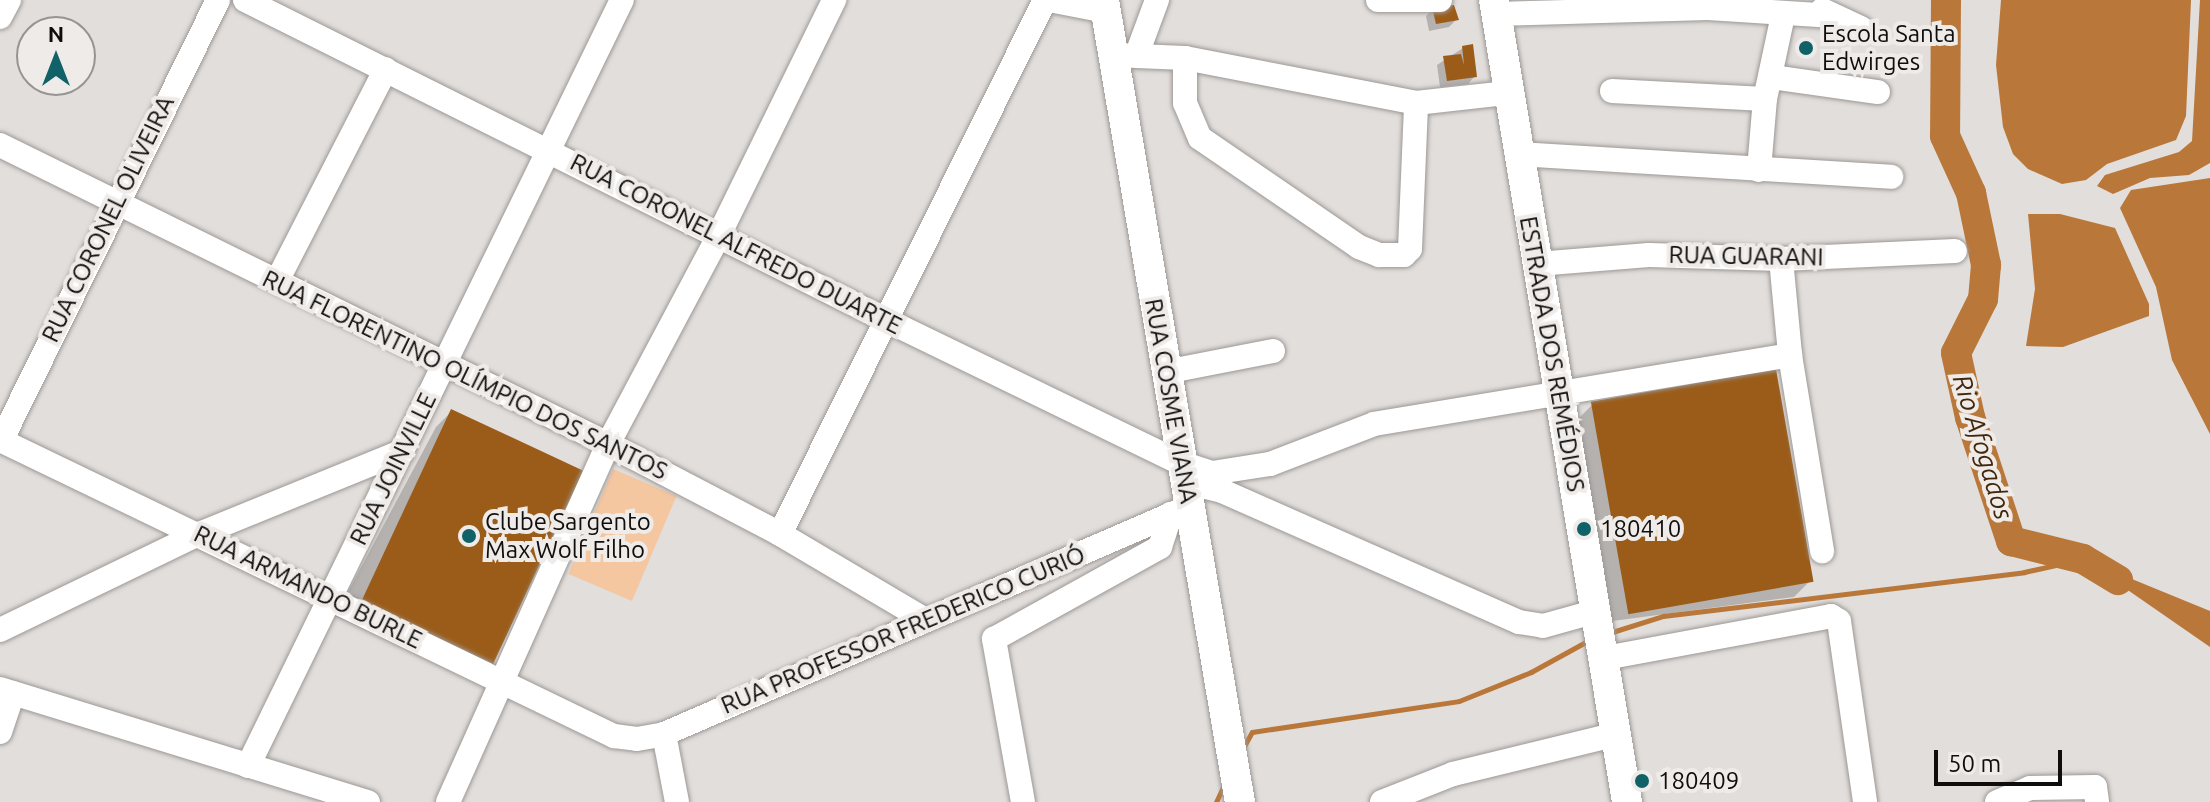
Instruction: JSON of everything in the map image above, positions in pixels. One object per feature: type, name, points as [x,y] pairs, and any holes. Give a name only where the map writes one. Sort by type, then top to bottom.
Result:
[{"type":"main road","name":"RUA COSME VIANA","points":[[1105,6],[1125,54],[1181,491],[1239,795]]},
{"type":"main road","name":"ESTRADA DOS REMÉDIOS","points":[[1495,7],[1627,802]]},
{"type":"street","points":[[0,17],[9,0]]},
{"type":"street","name":"RUA CORONEL OLIVEIRA","points":[[0,440],[218,0]]},
{"type":"street","name":"RUA CORONEL ALFREDO DUARTE","points":[[245,0],[888,321],[1181,491],[1227,482],[1519,622],[1543,626],[1598,617]]},
{"type":"street","name":"RUA JOINVILLE","points":[[248,766],[622,0]]},
{"type":"street","points":[[448,802],[608,444],[719,235],[834,0]]},
{"type":"street","points":[[780,534],[1047,0],[1105,6]]},
{"type":"street","points":[[1157,0],[1125,54],[1185,58],[1416,103],[1507,93]]},
{"type":"street","points":[[1378,0],[1440,0]]},
{"type":"street","points":[[1495,7],[1713,4],[1792,7],[1834,16],[1861,28]]},
{"type":"street","points":[[1759,170],[1768,88],[1792,7]]},
{"type":"street","points":[[1185,58],[1185,103],[1200,138],[1369,253],[1404,255],[1410,249],[1416,103]]},
{"type":"street","points":[[277,281],[386,69]]},
{"type":"street","points":[[1612,91],[1768,88],[1878,92]]},
{"type":"street","name":"RUA FLORENTINO OLÍMPIO DOS SANTOS","points":[[0,145],[115,206],[277,281],[444,367],[608,444],[780,534],[924,619]]},
{"type":"street","points":[[1518,154],[1891,177]]},
{"type":"street","name":"RUA GUARANI","points":[[1537,264],[1649,255],[1781,259],[1955,251]]},
{"type":"street","points":[[1781,259],[1790,355],[1822,551]]},
{"type":"street","points":[[1165,372],[1273,351]]},
{"type":"street","points":[[1227,482],[1374,424],[1790,355]]},
{"type":"street","name":"RUA ARMANDO BURLE","points":[[0,440],[199,534],[329,600],[505,679],[614,736]]},
{"type":"street","points":[[0,630],[199,534],[403,451]]},
{"type":"street","points":[[1023,802],[994,639],[1160,547],[1181,491]]},
{"type":"street","name":"RUA PROFESSOR FREDERICO CURIÓ","points":[[614,736],[664,734],[924,619],[1181,491]]},
{"type":"street","points":[[1605,656],[1819,615],[1839,621],[1865,802]]},
{"type":"street","points":[[0,732],[6,691],[368,802]]},
{"type":"street","points":[[664,734],[677,802]]},
{"type":"street","points":[[1382,802],[1453,774],[1617,734]]},
{"type":"street","points":[[1997,802],[2030,788],[2095,787],[2097,802]]},
{"type":"shaded area","points":[[2001,0],[2191,0],[2186,116],[2176,140],[2107,164],[2086,180],[2062,184],[2028,169],[2013,154],[2003,127],[1996,65]]},
{"type":"shaded area","points":[[2200,0],[2210,0],[2210,163],[2189,175],[2150,178],[2113,194],[2097,186],[2105,175],[2179,152],[2192,141]]},
{"type":"shaded area","points":[[2210,178],[2210,434],[2172,360],[2156,287],[2120,208],[2131,190]]},
{"type":"shaded area","points":[[2028,214],[2060,214],[2115,228],[2149,304],[2149,316],[2063,347],[2026,346],[2035,289]]},
{"type":"shaded area","points":[[613,469],[677,496],[632,601],[568,574]]},
{"type":"shaded area","points":[[2083,559],[2210,611],[2210,647]]},
{"type":"building","points":[[1454,5],[1459,20],[1436,24],[1432,7]]},
{"type":"building","points":[[1473,44],[1477,77],[1447,81],[1443,56],[1461,54],[1464,65],[1462,46]]},
{"type":"building","points":[[1776,369],[1814,582],[1628,614],[1591,402]]},
{"type":"building","name":"Clube Sargento Max Wolf Filho","points":[[451,409],[583,471],[492,667],[359,606]]},
{"type":"waterway","name":"Rio Afogados","points":[[1946,0],[1945,136],[1971,193],[1986,265],[1983,299],[1956,353],[1970,417],[2011,541],[2083,559],[2118,580]]},
{"type":"waterway","points":[[1609,633],[1663,616],[2024,572],[2083,559]]},
{"type":"waterway","points":[[1243,748],[1252,732],[1459,701],[1531,672],[1591,639]]},
{"type":"waterway","points":[[1216,802],[1224,785]]},
{"type":"place","name":"Escola Santa Edwirges","points":[[1806,48]]},
{"type":"place","name":"180410","points":[[1584,529]]},
{"type":"place","name":"Clube Sargento Max Wolf Filho","points":[[469,536]]},
{"type":"place","name":"180409","points":[[1642,781]]}]
